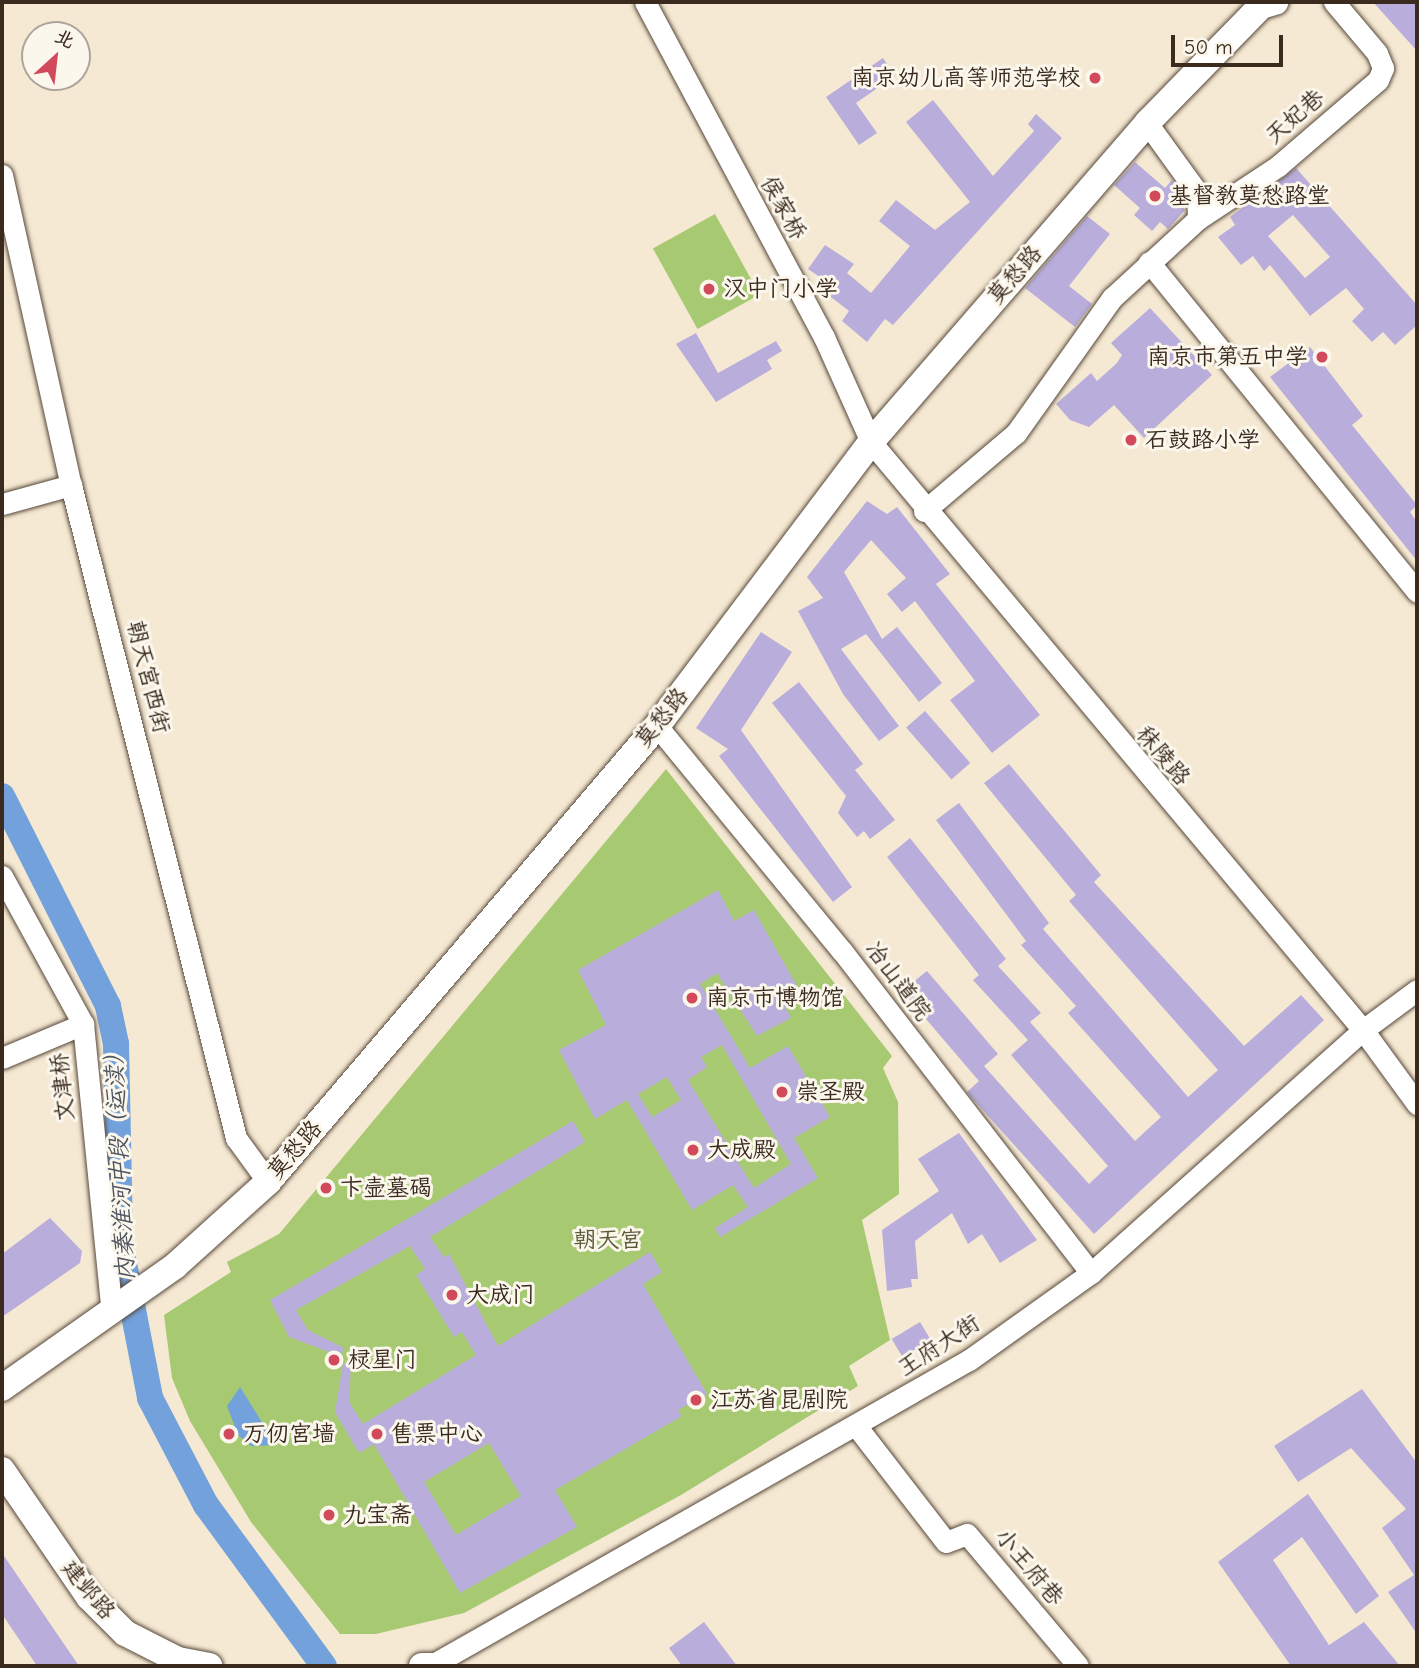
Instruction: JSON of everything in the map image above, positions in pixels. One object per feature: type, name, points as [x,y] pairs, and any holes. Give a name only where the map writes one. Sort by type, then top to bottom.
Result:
[{"type":"main road","name":"莫愁路","points":[[2,1388],[174,1266],[268,1182],[657,726],[871,442],[1147,123],[1261,6],[1275,2]]},
{"type":"main road","name":"建邺路","points":[[2,1470],[89,1597],[125,1633],[178,1660],[209,1666]]},
{"type":"street","name":"侯家桥","points":[[645,2],[824,337],[871,442]]},
{"type":"street","name":"天妃巷","points":[[924,511],[1016,433],[1112,298],[1149,262],[1198,219],[1278,166],[1378,80],[1383,68],[1377,53],[1334,2]]},
{"type":"street","points":[[1147,123],[1197,192],[1198,219]]},
{"type":"street","name":"朝天宫西街","points":[[2,175],[71,485],[236,1138],[268,1182]]},
{"type":"street","points":[[1149,262],[1417,592]]},
{"type":"street","name":"秣陵路","points":[[871,442],[924,511],[1363,1030],[1417,1104]]},
{"type":"street","points":[[2,504],[71,485]]},
{"type":"street","name":"冶山道院","points":[[657,726],[842,951],[1091,1273]]},
{"type":"street","name":"文津桥","points":[[2,876],[83,1024],[112,1312]]},
{"type":"street","name":"王府大街","points":[[429,1666],[857,1427],[969,1360],[1091,1273],[1363,1030],[1417,990]]},
{"type":"street","points":[[2,1058],[83,1024]]},
{"type":"street","name":"小王府巷","points":[[857,1427],[946,1542],[967,1534],[1078,1666]]},
{"type":"green space","points":[[715,214],[760,294],[698,329],[653,248]]},
{"type":"green space","name":"朝天宫","points":[[666,769],[892,1056],[883,1068],[898,1102],[899,1194],[862,1220],[890,1340],[849,1366],[858,1386],[681,1495],[464,1613],[376,1634],[340,1634],[251,1522],[190,1421],[172,1378],[164,1315],[231,1272],[227,1262],[279,1234]]},
{"type":"water","points":[[240,1387],[276,1445],[251,1446],[238,1435],[227,1406]]},
{"type":"building","points":[[1373,2],[1417,2],[1417,51]]},
{"type":"building","points":[[883,58],[895,76],[856,103],[877,133],[859,145],[826,97]]},
{"type":"building","points":[[933,100],[993,176],[1034,131],[1028,124],[1036,114],[1062,138],[893,325],[885,319],[867,342],[842,321],[849,311],[827,294],[833,286],[808,269],[825,245],[854,264],[847,273],[871,293],[910,246],[879,221],[896,200],[935,230],[970,202],[906,122]]},
{"type":"building","name":"基督教莫愁路堂","points":[[1135,162],[1165,188],[1172,180],[1183,195],[1178,201],[1185,210],[1168,229],[1160,222],[1152,231],[1134,215],[1140,208],[1114,185]]},
{"type":"building","points":[[1296,168],[1417,305],[1417,325],[1395,345],[1383,332],[1372,342],[1352,321],[1364,309],[1346,288],[1310,316],[1270,265],[1264,271],[1253,256],[1241,265],[1218,237],[1235,225],[1230,217]],"holes":[[[1293,215],[1330,257],[1305,278],[1268,236]]]},
{"type":"building","points":[[1087,216],[1110,234],[1069,286],[1092,304],[1075,327],[1025,288]]},
{"type":"building","name":"石鼓路小学","points":[[1150,308],[1212,375],[1144,438],[1114,405],[1089,427],[1070,420],[1056,404],[1091,373],[1097,381],[1117,363],[1122,355],[1111,343]]},
{"type":"building","points":[[696,333],[718,373],[776,341],[782,351],[767,360],[772,369],[716,402],[676,344]]},
{"type":"building","points":[[1310,347],[1363,416],[1352,425],[1417,505],[1410,512],[1417,522],[1417,561],[1270,377]]},
{"type":"building","points":[[867,501],[887,514],[897,507],[950,574],[936,584],[1040,715],[992,753],[950,700],[975,681],[915,601],[902,612],[887,594],[906,578],[871,540],[844,572],[882,639],[897,627],[942,683],[919,702],[866,634],[841,649],[899,726],[879,741],[843,694],[798,611],[823,598],[807,577]]},
{"type":"building","points":[[761,632],[792,652],[741,730],[852,887],[833,902],[719,756],[728,749],[696,728]]},
{"type":"building","points":[[799,682],[863,764],[855,770],[895,820],[870,839],[864,831],[857,837],[838,813],[846,796],[772,703]]},
{"type":"building","points":[[925,711],[970,763],[951,779],[906,727]]},
{"type":"building","points":[[1009,764],[1101,875],[1094,882],[1244,1046],[1301,995],[1324,1020],[1094,1234],[967,1092],[979,1081],[902,991],[927,971],[998,1054],[984,1066],[1089,1184],[1108,1166],[1011,1055],[1028,1040],[973,980],[979,975],[887,857],[910,838],[1006,959],[998,966],[1041,1013],[1030,1022],[1135,1141],[1161,1117],[1068,1013],[1076,1006],[1021,945],[1026,941],[936,820],[959,803],[1049,923],[1043,929],[1188,1097],[1218,1070],[1069,901],[1076,895],[984,783]]},
{"type":"building","name":"南京市博物馆","points":[[718,890],[734,921],[754,910],[801,993],[783,1003],[791,1018],[757,1036],[717,973],[700,984],[750,1068],[788,1046],[830,1117],[794,1138],[818,1178],[720,1237],[715,1228],[748,1207],[733,1185],[692,1210],[627,1100],[595,1119],[559,1050],[606,1025],[578,970]],"holes":[[[722,1045],[791,1164],[754,1188],[688,1080],[707,1067],[701,1057]],[[667,1077],[681,1100],[652,1117],[638,1094]]]},
{"type":"building","points":[[573,1121],[585,1142],[430,1237],[444,1257],[449,1254],[498,1346],[650,1252],[662,1272],[643,1284],[707,1394],[678,1410],[682,1416],[555,1490],[577,1527],[460,1593],[374,1444],[359,1453],[335,1412],[343,1363],[351,1364],[349,1402],[363,1424],[476,1355],[462,1332],[454,1337],[416,1275],[425,1269],[410,1246],[296,1310],[308,1330],[344,1348],[340,1356],[289,1337],[270,1300]],"holes":[[[489,1443],[521,1496],[456,1535],[424,1482]]]},
{"type":"building","points":[[959,1133],[1037,1240],[1000,1263],[982,1234],[968,1244],[952,1213],[915,1241],[918,1279],[911,1279],[912,1287],[887,1291],[882,1230],[939,1191],[918,1159]]},
{"type":"building","points":[[50,1218],[82,1251],[80,1263],[2,1317],[2,1254]]},
{"type":"building","points":[[920,1322],[931,1340],[903,1357],[892,1339]]},
{"type":"building","points":[[1362,1389],[1417,1463],[1417,1634],[1388,1592],[1414,1575],[1382,1528],[1406,1509],[1351,1448],[1298,1482],[1274,1446]]},
{"type":"building","points":[[1308,1494],[1379,1596],[1356,1614],[1302,1537],[1273,1560],[1329,1645],[1364,1622],[1400,1666],[1291,1666],[1218,1562]]},
{"type":"building","points":[[2,1553],[79,1666],[37,1666],[2,1614]]},
{"type":"building","points":[[704,1622],[737,1666],[682,1666],[669,1648]]},
{"type":"waterway","name":"内秦淮河中段（运渎）","points":[[2,796],[108,1006],[116,1044],[120,1243],[150,1398],[206,1505],[324,1666]]},
{"type":"place","name":"南京幼儿高等师范学校","points":[[1095,78]]},
{"type":"place","name":"基督教莫愁路堂","points":[[1155,196]]},
{"type":"place","name":"汉中门小学","points":[[709,289]]},
{"type":"place","name":"南京市第五中学","points":[[1322,357]]},
{"type":"place","name":"石鼓路小学","points":[[1131,440]]},
{"type":"place","name":"南京市博物馆","points":[[692,998]]},
{"type":"place","name":"崇圣殿","points":[[782,1092]]},
{"type":"place","name":"大成殿","points":[[693,1150]]},
{"type":"place","name":"卞壸墓碣","points":[[326,1188]]},
{"type":"place","name":"大成门","points":[[452,1295]]},
{"type":"place","name":"棂星门","points":[[334,1360]]},
{"type":"place","name":"江苏省昆剧院","points":[[696,1400]]},
{"type":"place","name":"万仞宫墙","points":[[229,1434]]},
{"type":"place","name":"售票中心","points":[[377,1434]]},
{"type":"place","name":"九宝斋","points":[[329,1515]]}]
